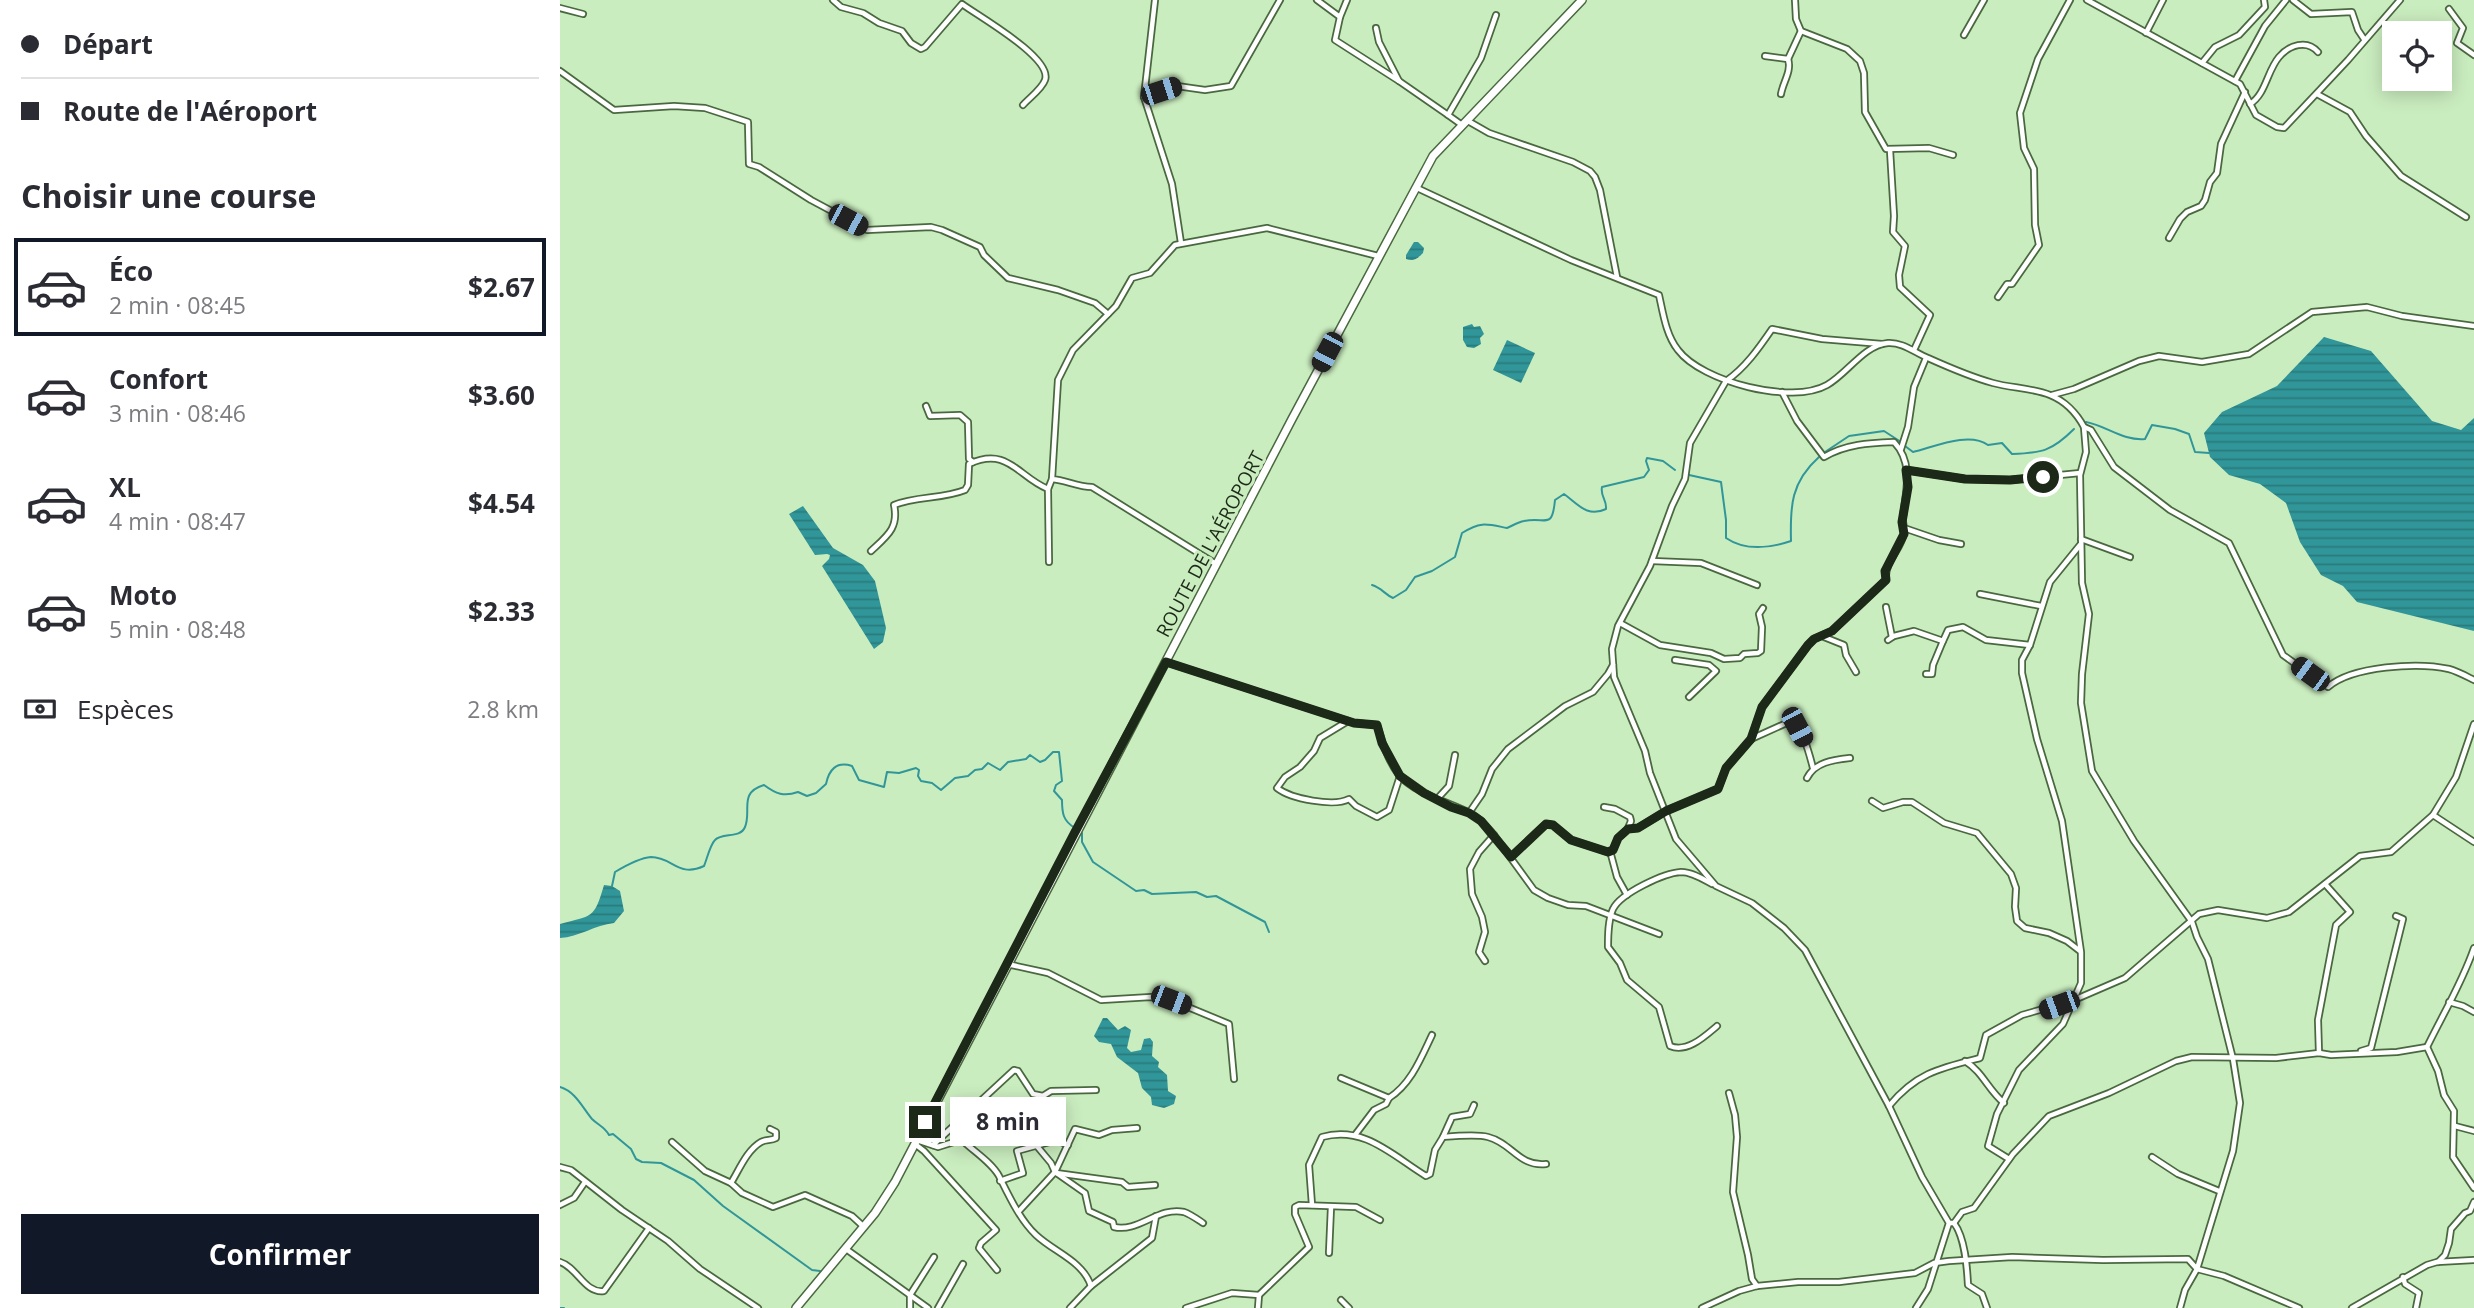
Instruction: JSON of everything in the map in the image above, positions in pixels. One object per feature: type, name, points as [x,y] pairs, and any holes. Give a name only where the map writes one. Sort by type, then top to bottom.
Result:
[{"type":"main road","name":"ROUTE DE L'AÉROPORT","points":[[796,1308],[886,1197],[1166,662],[1215,563],[1433,156],[1582,0]]},
{"type":"street","points":[[833,0],[841,7],[863,13],[902,32],[911,43],[921,48],[925,47],[962,4],[1025,46],[1039,60],[1045,70],[1045,80],[1023,105]]},
{"type":"street","points":[[1155,0],[1144,97],[1172,184],[1181,243]]},
{"type":"street","points":[[1144,97],[1177,86],[1205,90],[1231,86],[1280,0]]},
{"type":"street","points":[[1317,0],[1340,17]]},
{"type":"street","points":[[1347,0],[1335,40],[1448,115],[1590,170],[1600,190],[1617,277]]},
{"type":"street","points":[[1795,0],[1796,19],[1801,31],[1847,49],[1860,61],[1864,73],[1865,112],[1886,149],[1929,148],[1953,155]]},
{"type":"street","points":[[1964,35],[1984,0]]},
{"type":"street","points":[[1998,298],[2007,284],[2012,284],[2029,263],[2039,246],[2035,225],[2034,169],[2024,148],[2020,113],[2038,59],[2070,0]]},
{"type":"street","points":[[2087,0],[2240,84],[2256,115],[2284,128],[2400,0]]},
{"type":"street","points":[[2146,33],[2164,0]]},
{"type":"street","points":[[2202,63],[2220,43],[2239,35],[2258,17],[2265,7],[2264,0]]},
{"type":"street","points":[[2235,81],[2265,26],[2286,0]]},
{"type":"street","points":[[2293,0],[2311,14],[2352,12],[2364,39]]},
{"type":"street","points":[[560,8],[583,14]]},
{"type":"street","points":[[2449,9],[2463,28],[2457,43],[2474,55]]},
{"type":"street","points":[[1448,115],[1481,58],[1496,15]]},
{"type":"street","points":[[1376,28],[1379,42],[1399,81]]},
{"type":"street","points":[[1781,94],[1783,82],[1788,75],[1788,58],[1801,31]]},
{"type":"street","points":[[2250,104],[2257,99],[2278,58],[2286,51],[2303,44],[2318,52]]},
{"type":"street","points":[[1765,56],[1788,58]]},
{"type":"street","points":[[560,71],[614,110],[689,106],[742,119],[747,122],[749,164],[759,167],[811,200],[867,230],[931,227],[942,230],[981,247],[984,255],[1008,278],[1058,290],[1095,303],[1108,314]]},
{"type":"street","points":[[2169,238],[2180,219],[2187,212],[2201,206],[2205,200],[2210,182],[2217,173],[2221,144],[2245,92]]},
{"type":"street","points":[[2316,94],[2350,111],[2366,135],[2401,176],[2466,217]]},
{"type":"street","points":[[1889,150],[1893,232],[1905,246],[1899,275],[1900,287],[1930,315],[1913,350]]},
{"type":"street","points":[[1416,188],[1571,260],[1659,295],[1663,318],[1676,348],[1688,361],[1726,381],[1782,392],[1802,392],[1826,386],[1870,351],[1882,345]]},
{"type":"street","points":[[1049,562],[1048,489],[1052,479],[1058,380],[1073,350],[1116,306],[1132,278],[1150,273],[1175,245],[1267,228],[1378,256]]},
{"type":"street","points":[[2051,395],[2074,389],[2140,361],[2159,356],[2202,362],[2249,354],[2312,312],[2367,307],[2402,316],[2474,326]]},
{"type":"street","points":[[1716,886],[1676,839],[1650,773],[1645,751],[1614,677],[1612,649],[1620,623],[1652,561],[1685,479],[1690,443],[1726,381],[1735,375],[1772,329],[1822,339],[1899,344],[1926,358],[1991,383],[2051,395],[2077,412],[2084,427],[2086,452],[2080,473],[2081,583],[2089,614],[2081,703],[2092,771],[2134,841],[2192,922],[2208,959],[2240,1103],[2233,1151],[2197,1269],[2185,1290],[2180,1308]]},
{"type":"street","points":[[1628,829],[1638,828],[1666,811],[1718,789],[1726,768],[1751,739],[1762,707],[1808,645],[1814,639],[1832,631],[1886,580],[1885,571],[1904,534],[1908,487],[1901,449],[1908,427],[1914,387],[1926,358]]},
{"type":"street","points":[[1782,392],[1797,421],[1824,457],[1862,444],[1894,442],[1901,449]]},
{"type":"street","points":[[926,406],[930,416],[960,415],[968,422],[969,459],[973,462]]},
{"type":"street","points":[[2084,427],[2091,430],[2114,467],[2171,510],[2229,543],[2283,654],[2328,687],[2336,680],[2358,673],[2407,664],[2450,669],[2474,680]]},
{"type":"street","points":[[871,551],[893,527],[897,518],[894,505],[905,500],[918,500],[965,490],[968,485],[969,464],[973,462],[987,459],[1005,460],[1048,489]]},
{"type":"street","points":[[1906,470],[1965,479],[1996,480],[2080,473]]},
{"type":"street","points":[[1052,479],[1063,480],[1079,487],[1092,487],[1215,563]]},
{"type":"street","points":[[1904,527],[1939,540],[1961,544]]},
{"type":"street","points":[[2081,542],[2130,558]]},
{"type":"street","points":[[2009,1159],[1989,1146],[1997,1114],[2020,1070],[2063,1024],[2081,983],[2081,952],[2062,821],[2037,739],[2022,673],[2022,660],[2030,645],[2050,582],[2081,542]]},
{"type":"street","points":[[1652,561],[1701,563],[1757,585]]},
{"type":"street","points":[[1980,594],[2041,606]]},
{"type":"street","points":[[1886,607],[1890,639],[1914,631],[1943,641]]},
{"type":"street","points":[[1620,623],[1660,645],[1711,653],[1716,657],[1735,658],[1761,651],[1762,627],[1759,614],[1763,608]]},
{"type":"street","points":[[1926,674],[1932,674],[1933,665],[1948,630],[1963,627],[1986,640],[2030,645]]},
{"type":"street","points":[[1823,637],[1844,645],[1846,655],[1856,672]]},
{"type":"street","points":[[1709,666],[1716,657]]},
{"type":"street","points":[[1675,660],[1709,666],[1716,671],[1689,697]]},
{"type":"street","points":[[1166,662],[1352,722],[1377,725],[1382,743],[1400,776],[1424,793],[1481,821],[1534,890],[1548,898],[1568,905],[1586,906],[1659,934]]},
{"type":"street","points":[[1469,813],[1488,783],[1492,769],[1508,749],[1565,706],[1593,692],[1613,664]]},
{"type":"street","points":[[1751,739],[1791,721],[1795,723],[1803,740],[1813,768]]},
{"type":"street","points":[[1352,722],[1320,738],[1314,751],[1285,777],[1277,788],[1286,795],[1334,804],[1349,799],[1356,806],[1377,817],[1389,810],[1400,776]]},
{"type":"street","points":[[1889,1106],[1903,1089],[1935,1070],[1980,1058],[1986,1035],[2022,1015],[2044,1011],[2125,978],[2199,914],[2218,911],[2267,918],[2288,912],[2360,856],[2391,852],[2433,815],[2456,777],[2474,724]]},
{"type":"street","points":[[1437,799],[1449,786],[1455,755]]},
{"type":"street","points":[[1807,778],[1813,768],[1850,758]]},
{"type":"street","points":[[1872,801],[1884,808],[1912,802],[1944,823],[1977,833],[2011,874],[2015,888],[2017,921],[2025,928],[2049,933],[2067,941],[2081,952]]},
{"type":"street","points":[[1604,807],[1615,808],[1630,817],[1631,821],[1628,829],[1610,851]]},
{"type":"street","points":[[2433,815],[2474,842]]},
{"type":"street","points":[[1511,857],[1546,824],[1553,825],[1571,840],[1610,851]]},
{"type":"street","points":[[1485,961],[1479,952],[1485,932],[1472,894],[1470,869],[1479,852],[1494,835]]},
{"type":"street","points":[[1610,851],[1617,877],[1627,895]]},
{"type":"street","points":[[1717,1026],[1690,1046],[1677,1049],[1670,1046],[1659,1007],[1627,980],[1620,963],[1608,947],[1611,915],[1618,901],[1636,888],[1681,872],[1696,875],[1752,903],[1784,928],[1805,950],[1889,1106],[1922,1177],[1951,1223],[1958,1228],[1967,1259],[1968,1284],[1982,1294],[1987,1308]]},
{"type":"street","points":[[2319,1053],[2318,1020],[2336,925],[2350,912],[2325,884]]},
{"type":"street","points":[[2353,1054],[2371,1048],[2403,919],[2396,916]]},
{"type":"street","points":[[2474,948],[2463,979],[2427,1046],[2444,1095],[2454,1111],[2455,1125],[2451,1146],[2453,1157],[2474,1188]]},
{"type":"street","points":[[1006,964],[1048,973],[1101,1000],[1171,1000],[1229,1024],[1234,1079]]},
{"type":"street","points":[[2449,1002],[2474,1012]]},
{"type":"street","points":[[1354,1135],[1374,1110],[1386,1104],[1408,1080],[1432,1035]]},
{"type":"street","points":[[1916,1308],[1928,1289],[1934,1264],[1951,1223],[1962,1212],[1974,1208],[2009,1159],[2049,1116],[2109,1093],[2176,1061],[2192,1057],[2276,1058],[2319,1053],[2331,1055],[2397,1052],[2427,1046]]},
{"type":"street","points":[[1965,1062],[1981,1073],[1993,1094],[2004,1102]]},
{"type":"street","points":[[933,1146],[1014,1070],[1018,1071],[1033,1094],[1043,1096],[1051,1091],[1096,1090]]},
{"type":"street","points":[[1341,1078],[1389,1098]]},
{"type":"street","points":[[1729,1094],[1737,1137],[1732,1192],[1752,1279],[1758,1286]]},
{"type":"street","points":[[1312,1206],[1309,1165],[1322,1137],[1366,1137],[1426,1176],[1430,1174],[1435,1150],[1452,1117],[1470,1114],[1474,1105]]},
{"type":"street","points":[[2455,1125],[2474,1131]]},
{"type":"street","points":[[1019,1211],[1055,1172],[1075,1129],[1099,1135],[1112,1130],[1137,1128]]},
{"type":"street","points":[[731,1183],[757,1144],[776,1138],[776,1132],[770,1129]]},
{"type":"street","points":[[1443,1137],[1486,1136],[1534,1165],[1546,1164]]},
{"type":"street","points":[[1000,1181],[1023,1173],[1017,1150],[1058,1140],[1068,1145]]},
{"type":"street","points":[[915,1142],[939,1147],[957,1141],[964,1142],[998,1174],[1033,1233],[1077,1264],[1091,1286]]},
{"type":"street","points":[[672,1142],[705,1171],[731,1183],[742,1193],[773,1207],[805,1195],[852,1216],[864,1227]]},
{"type":"street","points":[[915,1142],[996,1230],[979,1248],[998,1270]]},
{"type":"street","points":[[1037,1145],[1055,1172],[1085,1193],[1090,1211],[1113,1222],[1114,1227],[1123,1229],[1170,1211],[1185,1212],[1203,1223]]},
{"type":"street","points":[[2152,1157],[2178,1174],[2219,1191]]},
{"type":"street","points":[[560,1167],[571,1170],[700,1269],[758,1308]]},
{"type":"street","points":[[1055,1172],[1114,1180],[1128,1187],[1156,1185]]},
{"type":"street","points":[[560,1205],[574,1198],[585,1182]]},
{"type":"street","points":[[2352,1308],[2403,1277],[2437,1262],[2445,1255],[2451,1229],[2470,1211],[2474,1202]]},
{"type":"street","points":[[1258,1308],[1259,1295],[1307,1250],[1309,1244],[1298,1222],[1295,1207],[1356,1207],[1380,1220]]},
{"type":"street","points":[[1329,1253],[1331,1207]]},
{"type":"street","points":[[1070,1308],[1091,1286],[1152,1238],[1156,1216]]},
{"type":"street","points":[[560,1262],[567,1264],[596,1292],[604,1291],[649,1228]]},
{"type":"street","points":[[846,1249],[928,1308]]},
{"type":"street","points":[[910,1308],[910,1295],[934,1256]]},
{"type":"street","points":[[1702,1308],[1739,1291],[1758,1286],[1839,1282],[1915,1273],[1934,1264],[1967,1259],[2012,1257],[2188,1259],[2197,1269],[2224,1276],[2299,1308]]},
{"type":"street","points":[[2437,1262],[2474,1260]]},
{"type":"street","points":[[938,1308],[963,1264]]},
{"type":"street","points":[[2403,1277],[2405,1284],[2419,1293],[2416,1308]]},
{"type":"street","points":[[1186,1308],[1232,1293],[1259,1295]]},
{"type":"street","points":[[1340,1300],[1349,1308]]},
{"type":"water","points":[[1414,242],[1424,248],[1423,253],[1414,260],[1406,259],[1406,255]]},
{"type":"water","points":[[1472,324],[1474,327],[1480,326],[1484,334],[1480,338],[1481,344],[1474,348],[1467,347],[1463,340],[1463,327]]},
{"type":"water","points":[[2324,337],[2371,351],[2432,421],[2461,430],[2474,418],[2474,631],[2357,602],[2343,586],[2321,575],[2300,542],[2286,503],[2260,484],[2229,475],[2210,457],[2204,433],[2222,412],[2277,386]]},
{"type":"water","points":[[1507,340],[1535,353],[1521,383],[1493,370]]},
{"type":"water","points":[[803,506],[833,548],[863,565],[875,581],[886,628],[883,642],[874,649],[822,566],[830,555],[815,555],[789,514]]},
{"type":"water","points":[[604,885],[620,891],[624,911],[614,923],[560,938],[560,924],[590,914],[597,905]]},
{"type":"water","points":[[1103,1018],[1107,1018],[1118,1030],[1125,1026],[1131,1030],[1127,1048],[1131,1052],[1141,1050],[1144,1039],[1150,1038],[1153,1042],[1152,1056],[1159,1062],[1158,1067],[1167,1075],[1168,1091],[1176,1096],[1174,1104],[1164,1108],[1152,1105],[1151,1097],[1142,1088],[1138,1073],[1117,1057],[1111,1044],[1099,1042],[1094,1036]]},
{"type":"waterway","points":[[2086,422],[2137,439],[2145,439],[2152,425],[2175,429],[2189,434],[2195,452],[2209,453]]},
{"type":"waterway","points":[[1905,446],[1913,452],[1951,441],[1971,439],[1988,445],[2002,443],[2012,454],[2031,453],[2053,446],[2074,429]]},
{"type":"waterway","points":[[1822,454],[1849,436],[1884,431],[1901,442]]},
{"type":"waterway","points":[[1689,475],[1721,482],[1726,538],[1749,547],[1766,547],[1791,541],[1794,495],[1803,476],[1819,457]]},
{"type":"waterway","points":[[1372,585],[1393,598],[1406,590],[1415,577],[1432,571],[1455,557],[1462,533],[1479,525],[1507,528],[1524,521],[1550,519],[1555,500],[1564,494],[1588,511],[1606,509],[1602,487],[1644,477],[1649,470],[1647,458],[1663,461],[1675,470]]},
{"type":"waterway","points":[[612,886],[615,872],[646,858],[659,858],[688,870],[704,866],[715,840],[743,831],[747,821],[748,797],[756,788],[764,785],[780,794],[798,792],[807,796],[816,793],[826,784],[831,771],[842,765],[852,766],[859,780],[884,787],[887,772],[899,773],[916,768],[921,781],[932,783],[941,790],[955,778],[968,776],[988,763],[1000,770],[1008,762],[1026,759],[1030,755],[1040,762],[1053,752],[1059,752],[1062,781],[1056,785],[1054,791],[1062,800],[1066,819],[1075,828]]},
{"type":"waterway","points":[[1079,831],[1093,862],[1136,891],[1144,890],[1152,894],[1196,892],[1207,897],[1216,896],[1265,922],[1269,932]]},
{"type":"waterway","points":[[560,1087],[575,1096],[592,1119],[609,1135],[613,1134],[631,1149],[636,1159],[661,1163],[694,1180],[723,1206],[812,1270],[820,1271]]},
{"type":"route","points":[[925,1122],[1166,662],[1354,723],[1377,725],[1382,743],[1400,776],[1424,793],[1481,821],[1511,857],[1546,824],[1553,825],[1571,840],[1608,852],[1613,850],[1618,838],[1628,829],[1638,828],[1666,811],[1718,789],[1726,768],[1751,739],[1762,707],[1808,645],[1814,639],[1832,631],[1886,580],[1885,571],[1905,530],[1902,522],[1908,487],[1906,470],[1965,479],[2010,480],[2043,477]]}]
